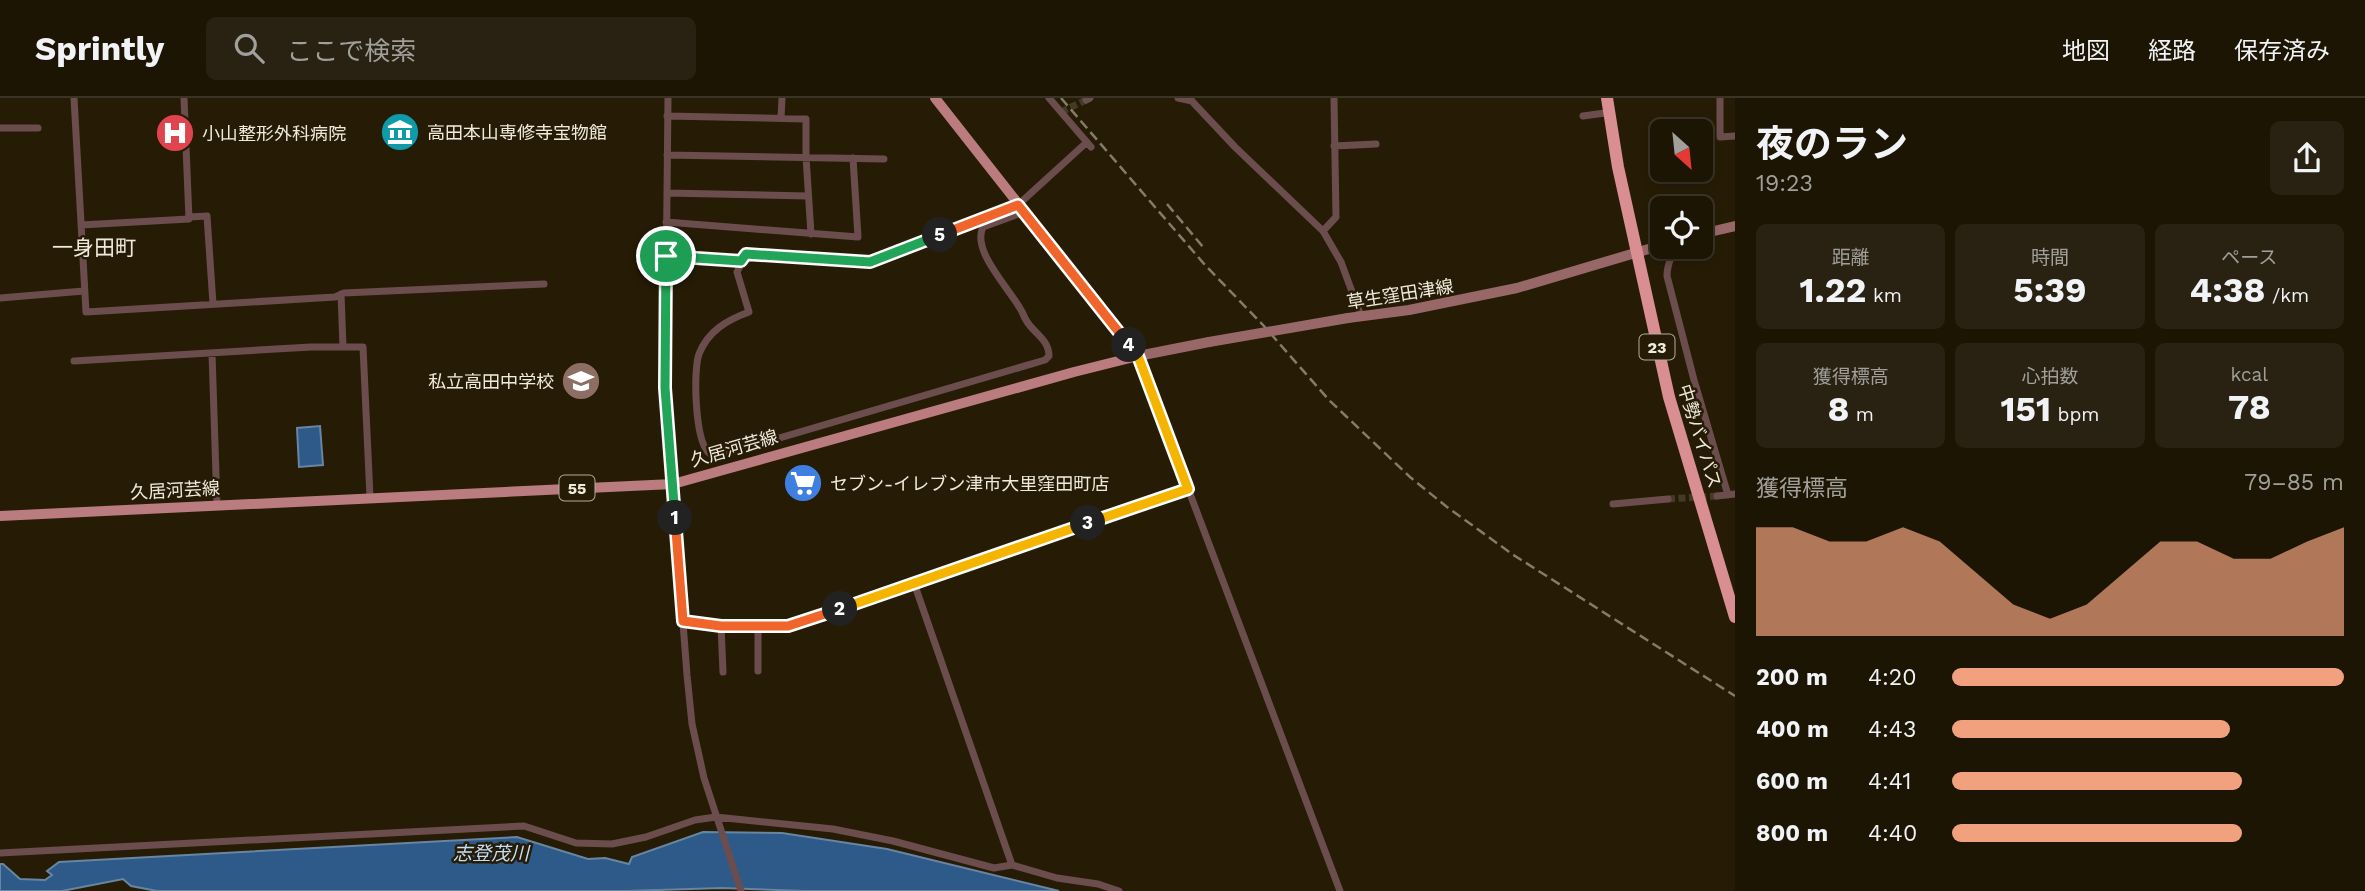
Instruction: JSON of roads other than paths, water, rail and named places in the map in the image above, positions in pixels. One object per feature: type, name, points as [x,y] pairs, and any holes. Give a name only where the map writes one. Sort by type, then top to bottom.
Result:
[{"type":"highway","points":[[1605,98],[1605,113],[1618,167]]},
{"type":"highway","name":"中勢バイパス","points":[[1605,98],[1669,397],[1735,617]]},
{"type":"highway","points":[[1612,98],[1618,167]]},
{"type":"main road","points":[[935,98],[1138,356]]},
{"type":"main road","points":[[1713,231],[1735,226]]},
{"type":"main road","name":"草生窪田津線","points":[[1138,356],[1348,318],[1458,302],[1517,288],[1650,249]]},
{"type":"main road","name":"久居河芸線","points":[[0,516],[673,484],[1060,375],[1138,356]]},
{"type":"street","points":[[74,98],[86,312],[335,297],[341,294],[544,284]]},
{"type":"street","points":[[184,98],[189,217]]},
{"type":"street","points":[[668,98],[665,388],[692,724],[704,778],[741,891]]},
{"type":"street","points":[[781,118],[782,98]]},
{"type":"street","points":[[1021,208],[870,262],[746,254],[737,272],[748,312],[726,322],[713,332],[699,354],[695,379],[701,436],[706,450],[714,456],[1045,360],[1049,356],[1048,347],[1027,322],[993,269],[980,234],[988,224],[1021,208],[1089,144],[1049,98]]},
{"type":"street","points":[[1178,98],[1190,100],[1235,147],[1323,230],[1344,269],[1361,316]]},
{"type":"street","points":[[1323,230],[1336,217],[1334,98]]},
{"type":"street","points":[[1720,98],[1720,137],[1735,136]]},
{"type":"street","points":[[1583,116],[1605,113]]},
{"type":"street","points":[[667,116],[806,119],[811,234]]},
{"type":"street","points":[[0,128],[38,128]]},
{"type":"street","points":[[1334,146],[1376,144]]},
{"type":"street","points":[[667,155],[884,159]]},
{"type":"street","points":[[666,222],[858,237],[853,158]]},
{"type":"street","points":[[667,193],[808,196]]},
{"type":"street","points":[[81,225],[207,216],[214,304]]},
{"type":"street","points":[[666,256],[741,261]]},
{"type":"street","points":[[1670,259],[1667,276],[1693,380],[1731,494],[1717,496]]},
{"type":"street","points":[[0,298],[85,292]]},
{"type":"street","points":[[341,294],[343,347]]},
{"type":"street","points":[[74,361],[311,347],[363,347],[370,497]]},
{"type":"street","points":[[212,353],[217,506]]},
{"type":"street","points":[[1138,356],[1339,891]]},
{"type":"street","points":[[683,621],[721,626],[797,624],[1188,489]]},
{"type":"street","points":[[1614,504],[1668,499]]},
{"type":"street","points":[[914,583],[1013,865]]},
{"type":"street","points":[[721,626],[723,672]]},
{"type":"street","points":[[758,626],[758,671]]},
{"type":"street","points":[[0,853],[524,826],[576,843],[612,844],[646,838],[695,820],[717,819],[833,829],[892,841],[994,869],[1013,865],[1057,878],[1098,884],[1119,891]]},
{"type":"water","points":[[320,426],[323,465],[299,467],[297,428]]},
{"type":"water","name":"志登茂川","points":[[703,832],[782,833],[887,849],[1059,891],[804,891],[722,888],[627,891],[157,891],[131,886],[123,879],[62,891],[0,891],[0,864],[20,879],[45,880],[52,875],[47,871],[59,862],[517,837],[588,859],[605,858],[629,864],[632,857]]},
{"type":"tunnel","points":[[1061,112],[1086,100]]},
{"type":"tunnel","points":[[1668,499],[1717,496]]},
{"type":"railway","points":[[1061,98],[1205,265],[1263,325],[1329,400],[1410,477],[1512,554],[1735,696]]},
{"type":"railway","points":[[1167,204],[1203,247]]},
{"type":"place","name":"高田本山専修寺宝物館","points":[[400,132]]},
{"type":"place","name":"小山整形外科病院","points":[[175,133]]},
{"type":"place","name":"私立高田中学校","points":[[581,381]]},
{"type":"place","name":"セブン-イレブン津市大里窪田町店","points":[[803,483]]},
{"type":"district","name":"一身田町","points":[[94,247]]}]
